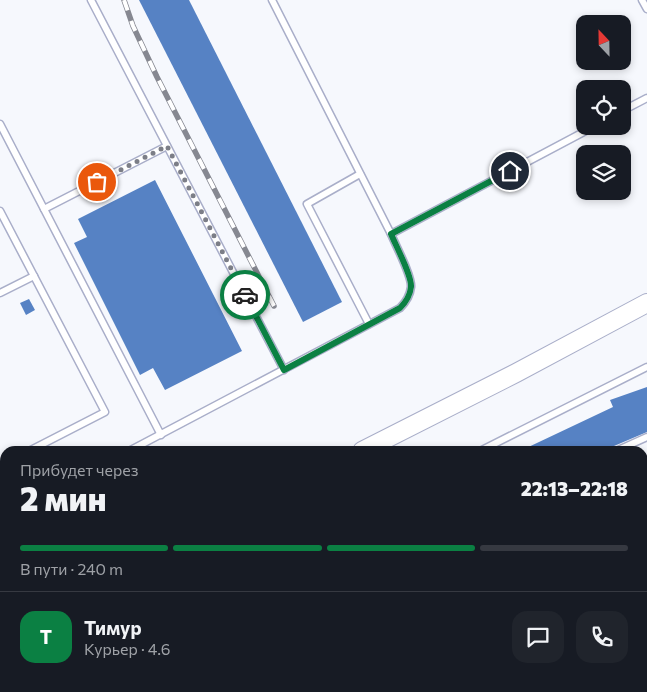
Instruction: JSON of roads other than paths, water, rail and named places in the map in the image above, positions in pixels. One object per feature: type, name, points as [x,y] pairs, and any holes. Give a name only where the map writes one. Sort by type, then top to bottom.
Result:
[{"type":"street","points":[[372,446],[516,373],[647,303]]},
{"type":"lane","points":[[91,0],[284,370]]},
{"type":"lane","points":[[139,446],[400,308],[406,301],[411,286],[405,265],[391,234],[272,0]]},
{"type":"lane","points":[[642,0],[647,9]]},
{"type":"lane","points":[[631,107],[647,98]]},
{"type":"lane","points":[[0,124],[161,435]]},
{"type":"lane","points":[[391,234],[578,135]]},
{"type":"lane","points":[[44,209],[167,146]]},
{"type":"lane","points":[[360,174],[307,204],[370,324]]},
{"type":"lane","points":[[0,211],[105,412],[39,446]]},
{"type":"lane","points":[[0,293],[34,276]]},
{"type":"lane","points":[[490,446],[647,367]]},
{"type":"lane","points":[[627,446],[647,437]]},
{"type":"railway","points":[[124,0],[133,26],[157,77],[274,306]]}]
